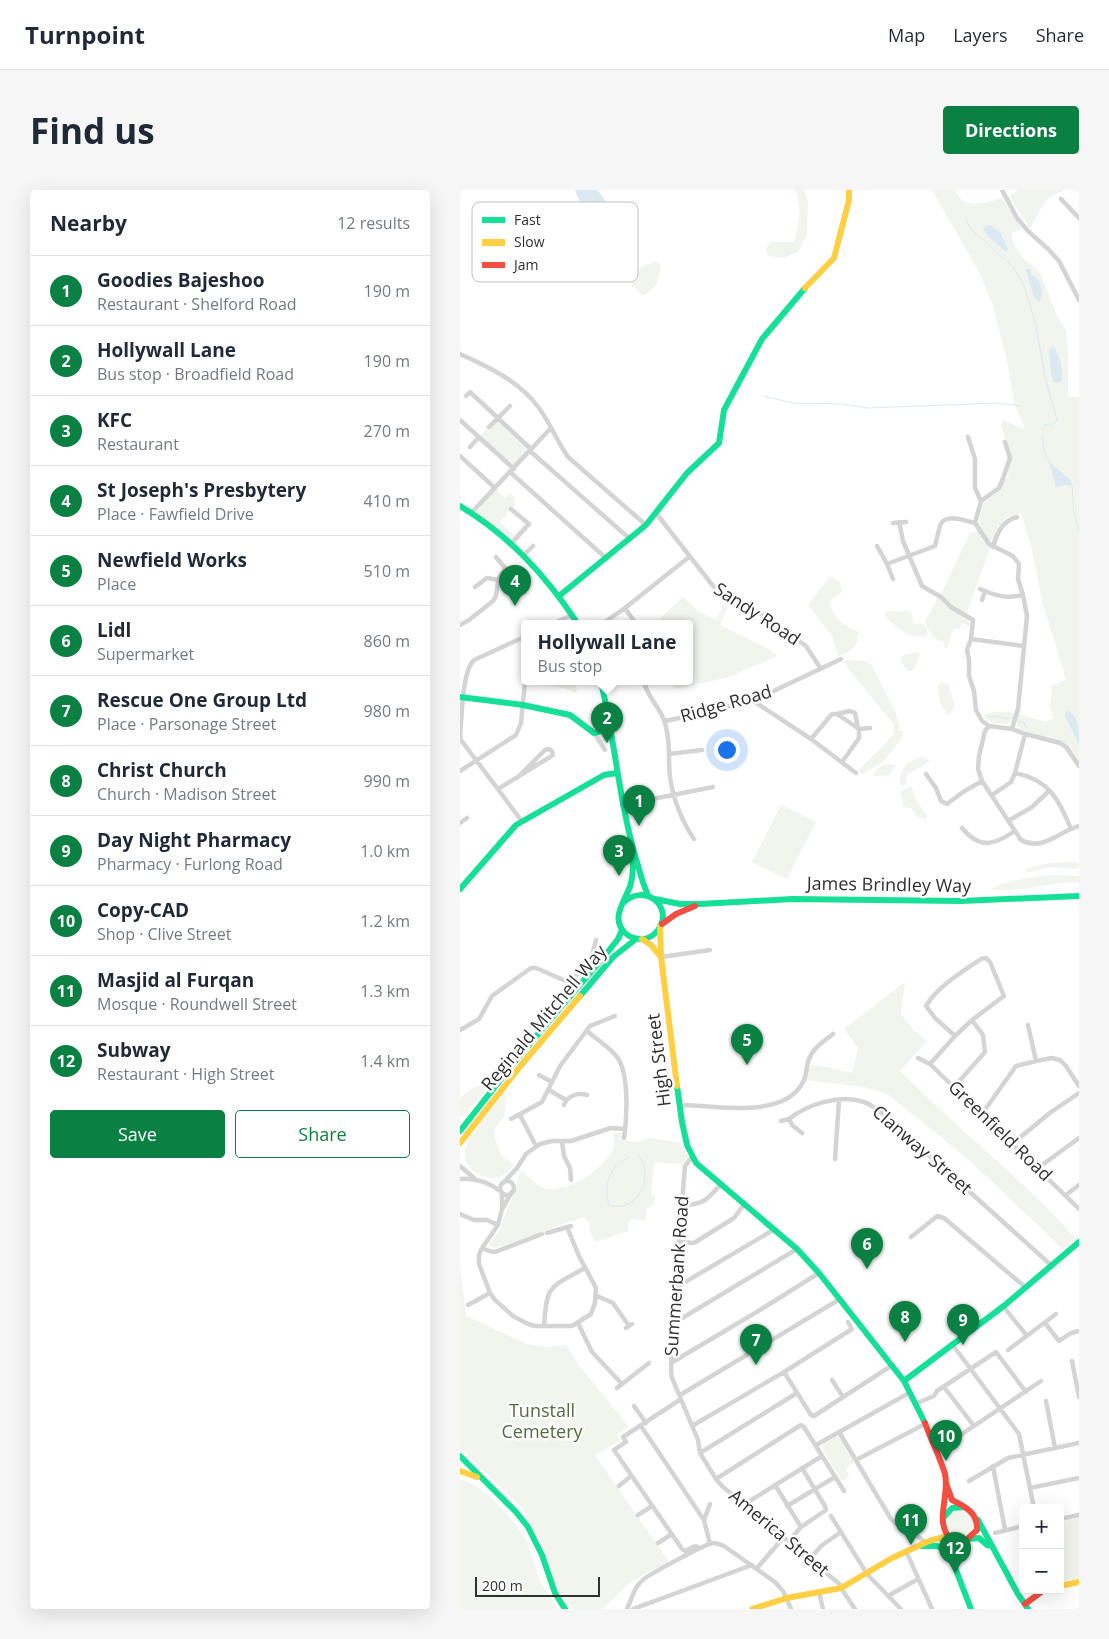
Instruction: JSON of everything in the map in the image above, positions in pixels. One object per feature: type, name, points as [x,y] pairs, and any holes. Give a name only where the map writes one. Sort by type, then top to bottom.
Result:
[{"type":"main road","points":[[559,596],[607,559],[646,525],[687,473],[719,443],[724,410],[762,339],[798,294],[834,258],[848,206],[848,190]]},
{"type":"main road","points":[[461,508],[472,512],[492,526],[524,555],[559,596],[575,620]]},
{"type":"main road","points":[[602,685],[612,728],[622,805],[641,882],[648,895]]},
{"type":"main road","points":[[462,696],[522,705],[570,715],[594,733],[612,728]]},
{"type":"main road","points":[[461,886],[521,820],[604,775],[617,773]]},
{"type":"main road","points":[[633,852],[633,873],[630,887],[618,912],[618,920],[622,930],[629,936],[651,945],[661,957]]},
{"type":"main road","points":[[623,902],[636,894],[648,895],[655,899],[662,908],[661,925],[652,936],[639,939]]},
{"type":"main road","name":"James Brindley Way","points":[[655,899],[680,904],[700,904],[792,899],[954,901],[1079,896]]},
{"type":"main road","name":"James Brindley Way","points":[[661,925],[676,914],[700,904]]},
{"type":"main road","name":"High Street","points":[[661,925],[661,957],[680,1107],[686,1141],[692,1157]]},
{"type":"main road","name":"Reginald Mitchell Way","points":[[460,1131],[516,1060],[607,954],[622,930]]},
{"type":"main road","name":"Reginald Mitchell Way","points":[[460,1144],[522,1064],[613,957],[639,939]]},
{"type":"main road","points":[[692,1157],[702,1169],[745,1203],[797,1249],[840,1299],[891,1366],[904,1380],[935,1448],[952,1500],[970,1509],[1026,1607],[1040,1594]]},
{"type":"main road","points":[[904,1380],[1003,1306],[1079,1242]]},
{"type":"main road","points":[[460,1456],[516,1512],[528,1527],[542,1555],[555,1593],[564,1609]]},
{"type":"main road","points":[[460,1471],[482,1480]]},
{"type":"main road","points":[[946,1483],[943,1519],[948,1551],[971,1609]]},
{"type":"main road","points":[[943,1519],[952,1508],[958,1506],[966,1507]]},
{"type":"main road","points":[[969,1539],[976,1530],[976,1518]]},
{"type":"main road","points":[[752,1609],[787,1598],[842,1588],[865,1571],[906,1551],[947,1535],[958,1541],[979,1538],[987,1545],[992,1546]]},
{"type":"main road","points":[[921,1545],[937,1546],[948,1551]]},
{"type":"main road","points":[[1064,1585],[1079,1582]]},
{"type":"street","points":[[1002,190],[1028,231],[1048,248],[1059,261],[1079,300]]},
{"type":"street","points":[[1062,199],[1079,218]]},
{"type":"street","points":[[460,354],[497,371],[515,383],[538,406],[558,444],[568,457],[646,525]]},
{"type":"street","points":[[466,396],[470,392],[530,450],[630,539]]},
{"type":"street","points":[[489,427],[510,406]]},
{"type":"street","points":[[460,420],[607,559]]},
{"type":"street","points":[[472,512],[551,428]]},
{"type":"street","points":[[470,447],[479,437]]},
{"type":"street","points":[[968,437],[975,459],[975,488],[981,501]]},
{"type":"street","points":[[1005,442],[1010,456],[1006,476],[999,488],[981,501],[975,523],[985,539],[993,547],[1013,556],[1019,564],[1018,579],[1027,616],[1018,709],[1012,729]]},
{"type":"street","points":[[460,456],[496,488]]},
{"type":"street","points":[[511,509],[529,524],[511,544]]},
{"type":"street","name":"Sandy Road","points":[[656,513],[717,592],[763,615],[806,646],[821,669]]},
{"type":"street","points":[[993,547],[1000,529],[1009,519],[1017,517]]},
{"type":"street","points":[[887,564],[935,546],[940,525],[948,518],[975,523]]},
{"type":"street","points":[[899,522],[903,541],[922,586],[970,618],[973,626],[968,650],[969,676],[974,691],[976,710],[982,720],[988,726],[1012,729],[1063,745],[1079,766]]},
{"type":"street","points":[[893,523],[906,522]]},
{"type":"street","points":[[524,555],[533,546]]},
{"type":"street","points":[[877,546],[894,579]]},
{"type":"street","points":[[464,631],[461,624],[493,602],[496,596],[498,580],[505,568],[496,557]]},
{"type":"street","points":[[608,620],[689,557]]},
{"type":"street","points":[[475,587],[487,578],[498,580]]},
{"type":"street","points":[[982,600],[983,590],[1011,598],[1023,595]]},
{"type":"street","points":[[625,608],[633,620]]},
{"type":"street","points":[[561,620],[572,615]]},
{"type":"street","points":[[521,637],[474,660],[470,664],[462,696],[460,735],[461,740],[521,820]]},
{"type":"street","points":[[971,639],[1024,646]]},
{"type":"street","name":"Ridge Road","points":[[665,721],[752,700],[841,659]]},
{"type":"street","points":[[460,771],[516,735],[521,723],[525,685]]},
{"type":"street","points":[[646,685],[665,721],[670,746],[669,763],[674,794],[686,827],[694,839]]},
{"type":"street","points":[[752,700],[811,738],[856,773]]},
{"type":"street","points":[[811,738],[832,714],[850,711],[855,713],[859,738],[842,762]]},
{"type":"street","points":[[837,714],[858,729],[870,728]]},
{"type":"street","points":[[988,726],[985,731],[978,769],[982,781],[1021,840],[1032,843],[1050,840],[1079,826]]},
{"type":"street","points":[[594,733],[605,750]]},
{"type":"street","points":[[992,795],[1011,782],[1025,734]]},
{"type":"street","points":[[498,789],[517,778],[553,755],[552,751],[549,749],[545,750],[517,778]]},
{"type":"street","points":[[669,754],[702,750]]},
{"type":"street","points":[[1015,773],[1032,777],[1049,791],[1062,807],[1071,829]]},
{"type":"street","points":[[926,774],[936,788],[941,800],[946,804],[982,781]]},
{"type":"street","points":[[622,805],[713,787]]},
{"type":"street","points":[[1008,821],[1032,806],[1049,791]]},
{"type":"street","points":[[460,823],[467,818]]},
{"type":"street","points":[[971,829],[964,830],[977,841],[989,844],[1015,831]]},
{"type":"street","points":[[460,1030],[479,1019],[492,996],[531,968],[536,968],[568,982],[571,981],[591,960],[596,940]]},
{"type":"street","points":[[661,957],[710,950]]},
{"type":"street","points":[[930,1064],[972,1020],[1004,996],[990,962],[986,958],[981,959],[954,978],[926,1006],[935,1018],[955,1036]]},
{"type":"street","points":[[511,1119],[542,1102],[560,1066],[590,1026],[596,1022],[616,1016]]},
{"type":"street","points":[[954,1087],[985,1052],[983,1035],[972,1020]]},
{"type":"street","points":[[1028,1025],[1036,1061]]},
{"type":"street","points":[[587,1031],[615,1054],[622,1068],[627,1104],[624,1138]]},
{"type":"street","points":[[680,1107],[758,1108],[784,1100],[798,1090],[804,1081],[809,1059],[814,1050],[833,1034]]},
{"type":"street","name":"Greenfield Road","points":[[918,1058],[930,1064],[1079,1209]]},
{"type":"street","points":[[982,1114],[1016,1066],[1052,1058],[1060,1060],[1079,1086]]},
{"type":"street","points":[[539,1075],[552,1082]]},
{"type":"street","points":[[549,1090],[565,1103],[571,1096],[585,1095],[588,1089]]},
{"type":"street","points":[[1012,1144],[1051,1112],[1079,1093]]},
{"type":"street","points":[[835,1159],[839,1100]]},
{"type":"street","name":"Clanway Street","points":[[781,1121],[790,1119],[821,1103],[839,1100],[865,1102],[881,1112],[1052,1266]]},
{"type":"street","points":[[520,1115],[536,1146]]},
{"type":"street","points":[[790,1119],[792,1125],[802,1134]]},
{"type":"street","points":[[502,1210],[502,1184],[517,1168],[526,1154],[536,1146],[545,1142],[581,1139],[609,1129],[625,1129]]},
{"type":"street","points":[[1038,1168],[1079,1138]]},
{"type":"street","points":[[562,1142],[564,1156],[570,1168],[571,1180]]},
{"type":"street","name":"Summerbank Road","points":[[692,1157],[685,1165],[671,1363],[672,1378],[692,1426]]},
{"type":"street","points":[[460,1166],[476,1179]]},
{"type":"street","points":[[482,1248],[495,1252],[569,1226],[585,1268],[596,1288],[597,1296],[591,1314],[567,1328],[528,1324],[500,1306],[490,1293],[479,1264],[479,1255],[482,1248],[498,1225],[502,1210],[512,1192],[517,1168]]},
{"type":"street","points":[[460,1179],[476,1179],[502,1184],[507,1181],[513,1185]]},
{"type":"street","points":[[486,1182],[508,1195],[512,1192]]},
{"type":"street","points":[[682,1205],[697,1205],[710,1197],[721,1184]]},
{"type":"street","points":[[1066,1195],[1079,1185]]},
{"type":"street","points":[[680,1242],[694,1243],[734,1218],[745,1203]]},
{"type":"street","points":[[460,1214],[474,1220],[487,1220],[498,1225]]},
{"type":"street","points":[[911,1237],[934,1218],[938,1216],[944,1218],[1025,1287]]},
{"type":"street","points":[[676,1288],[775,1229]]},
{"type":"street","points":[[674,1322],[797,1249]]},
{"type":"street","points":[[544,1326],[546,1303],[552,1287],[585,1268]]},
{"type":"street","points":[[671,1363],[753,1315],[819,1273]]},
{"type":"street","points":[[470,1302],[490,1293]]},
{"type":"street","points":[[597,1296],[613,1303],[629,1326]]},
{"type":"street","points":[[680,1395],[840,1299]]},
{"type":"street","points":[[1003,1306],[1027,1336]]},
{"type":"street","points":[[1008,1350],[1056,1314]]},
{"type":"street","points":[[692,1426],[784,1372],[852,1329],[848,1322]]},
{"type":"street","points":[[578,1323],[592,1352],[622,1384]]},
{"type":"street","points":[[1045,1323],[1059,1341],[1070,1333],[1079,1331]]},
{"type":"street","points":[[952,1344],[1019,1434],[1033,1504]]},
{"type":"street","points":[[915,1404],[934,1396],[937,1391],[996,1352],[1026,1392]]},
{"type":"street","points":[[1079,1363],[1072,1362],[1079,1396]]},
{"type":"street","points":[[617,1388],[649,1363]]},
{"type":"street","points":[[784,1372],[813,1416],[891,1366]]},
{"type":"street","points":[[832,1380],[843,1397]]},
{"type":"street","points":[[935,1448],[1000,1410],[1041,1381]]},
{"type":"street","points":[[944,1387],[974,1426]]},
{"type":"street","points":[[700,1453],[797,1393]]},
{"type":"street","points":[[816,1445],[909,1393]]},
{"type":"street","points":[[678,1401],[623,1437],[626,1442],[614,1450],[684,1550],[695,1546],[700,1548]]},
{"type":"street","points":[[1046,1401],[1055,1448]]},
{"type":"street","points":[[634,1406],[643,1425],[704,1520],[710,1544]]},
{"type":"street","points":[[856,1460],[924,1424]]},
{"type":"street","points":[[716,1479],[802,1425],[844,1491]]},
{"type":"street","name":"America Street","points":[[692,1426],[698,1440],[700,1453],[722,1486],[842,1588],[855,1609]]},
{"type":"street","points":[[839,1432],[891,1519],[896,1524],[921,1537],[921,1545]]},
{"type":"street","points":[[969,1481],[1008,1458],[1079,1443]]},
{"type":"street","points":[[745,1504],[822,1456]]},
{"type":"street","points":[[993,1466],[1004,1527]]},
{"type":"street","points":[[789,1541],[801,1527],[826,1510],[802,1468]]},
{"type":"street","points":[[619,1486],[631,1476]]},
{"type":"street","points":[[787,1506],[835,1477]]},
{"type":"street","points":[[1030,1488],[1079,1478]]},
{"type":"street","points":[[718,1490],[722,1486]]},
{"type":"street","points":[[774,1486],[801,1527]]},
{"type":"street","points":[[704,1520],[710,1504]]},
{"type":"street","points":[[638,1515],[652,1506]]},
{"type":"street","points":[[1064,1518],[1079,1515]]},
{"type":"street","points":[[831,1516],[865,1571],[901,1609]]},
{"type":"street","points":[[995,1533],[1004,1527],[1019,1526]]},
{"type":"street","points":[[810,1559],[821,1546],[841,1532]]},
{"type":"street","points":[[658,1543],[672,1534]]},
{"type":"street","points":[[633,1609],[755,1567],[784,1537]]},
{"type":"street","points":[[627,1609],[635,1590],[644,1579],[700,1548],[716,1543],[724,1546],[775,1582],[787,1598],[791,1609]]},
{"type":"street","points":[[906,1551],[932,1609]]},
{"type":"street","points":[[888,1596],[918,1579]]},
{"type":"street","points":[[819,1592],[822,1609]]},
{"type":"green space","points":[[795,190],[804,190],[808,202],[807,234],[798,252],[784,258],[769,256],[766,250],[768,244],[772,242],[794,242],[800,210]]},
{"type":"green space","points":[[932,190],[955,190],[961,199],[971,203],[982,203],[1002,198],[1022,229],[1011,233],[1013,242],[1020,255],[1041,274],[1056,314],[1066,331],[1068,397],[1079,397],[1079,765],[1063,745],[1025,734],[1018,728],[1016,716],[1008,724],[1000,724],[991,722],[983,715],[1006,712],[1045,722],[1054,718],[1050,706],[1051,686],[1066,680],[1043,604],[1032,551],[1021,513],[1007,517],[998,526],[965,618],[969,620],[970,626],[961,623],[960,629],[953,629],[947,649],[944,646],[944,642],[931,634],[925,621],[945,586],[970,533],[976,532],[983,504],[1001,488],[1006,477],[1009,478],[1007,475],[1012,458],[1001,426],[1003,420],[1025,429],[1014,404],[1008,365],[993,306],[978,270]]},
{"type":"green space","points":[[1019,190],[1062,190],[1046,201],[1030,228],[1009,196]]},
{"type":"green space","points":[[656,261],[661,266],[657,284],[642,295],[632,285],[633,282],[638,282],[638,271]]},
{"type":"green space","points":[[497,418],[531,449],[514,469],[479,437]]},
{"type":"green space","points":[[495,488],[505,498],[510,493],[516,499],[514,502],[516,504],[500,522],[514,535],[523,525],[526,527],[512,543],[473,511]]},
{"type":"green space","points":[[830,576],[840,582],[842,592],[829,603],[831,608],[841,621],[860,632],[854,647],[838,656],[832,636],[808,605]]},
{"type":"green space","points":[[683,597],[699,612],[716,620],[728,597],[731,599],[720,625],[769,649],[777,656],[729,677],[676,689],[673,685],[693,685],[693,620],[658,620]]},
{"type":"green space","points":[[904,610],[911,613],[914,624],[920,623],[925,626],[928,633],[926,636],[906,633],[893,624],[884,614],[888,611],[903,612]]},
{"type":"green space","points":[[920,652],[915,668],[908,671],[901,662],[901,657],[906,654]]},
{"type":"green space","points":[[845,660],[866,661],[871,664],[896,713],[899,731],[903,731],[903,736],[884,761],[862,774],[858,771],[893,735],[894,725],[843,662]]},
{"type":"green space","points":[[941,682],[948,684],[955,707],[949,714],[947,714],[939,701],[938,686]]},
{"type":"green space","points":[[545,685],[575,685],[577,690],[576,693],[564,688]]},
{"type":"green space","points":[[922,757],[930,761],[907,775],[906,784],[903,786],[900,784],[901,773],[905,765],[912,760]]},
{"type":"green space","points":[[888,764],[896,765],[890,775],[872,775],[881,766]]},
{"type":"green space","points":[[911,786],[917,801],[927,816],[926,819],[918,817],[911,808],[903,807],[901,792]]},
{"type":"green space","points":[[781,805],[816,822],[787,879],[752,862]]},
{"type":"green space","points":[[1077,862],[1079,866],[1077,869],[1051,867],[1026,871],[1027,868],[1050,863]]},
{"type":"green space","points":[[1052,875],[1079,876],[1079,882],[1013,890],[991,889],[1012,881]]},
{"type":"green space","points":[[905,982],[901,1014],[914,1030],[927,1041],[900,1071],[1061,1222],[1075,1238],[1064,1250],[968,1159],[889,1095],[864,1087],[806,1080],[810,1065],[852,1073],[858,1048],[844,1029]]},
{"type":"green space","points":[[494,1080],[463,1116],[460,1115],[460,1098],[471,1089]]},
{"type":"green space","points":[[503,1095],[506,1098],[504,1117],[495,1129],[495,1138],[501,1155],[514,1165],[501,1176],[487,1178],[471,1169],[467,1164],[465,1152],[475,1130]]},
{"type":"green space","points":[[613,1133],[621,1133],[621,1140],[638,1142],[650,1138],[680,1143],[688,1157],[682,1164],[654,1162],[651,1194],[655,1197],[654,1204],[647,1208],[645,1221],[633,1219],[628,1222],[628,1231],[595,1242],[589,1229],[590,1224],[584,1217],[495,1248],[489,1246],[500,1230],[517,1187],[518,1176],[522,1171],[543,1188],[556,1189],[566,1187],[587,1176],[605,1161],[614,1145]]},
{"type":"green space","name":"Tunstall Cemetery","points":[[460,1268],[466,1316],[527,1344],[546,1347],[566,1345],[578,1364],[629,1427],[617,1435],[621,1440],[595,1455],[669,1562],[644,1574],[626,1586],[605,1607],[600,1609],[573,1609],[569,1606],[560,1595],[543,1545],[523,1509],[460,1448]]},
{"type":"green space","points":[[838,1436],[854,1463],[846,1468],[849,1477],[842,1481],[822,1449],[823,1444]]},
{"type":"green space","points":[[460,1479],[475,1485],[492,1498],[512,1520],[527,1541],[540,1582],[549,1593],[555,1609],[460,1609]]},
{"type":"green space","points":[[960,1510],[969,1514],[973,1523],[969,1532],[960,1536],[951,1532],[947,1523],[951,1514]]},
{"type":"green space","points":[[1079,1518],[1079,1578],[1064,1581],[1064,1549],[1064,1521]]},
{"type":"shaded area","points":[[575,190],[597,190],[606,202],[580,202]]},
{"type":"shaded area","points":[[990,225],[1000,232],[1008,249],[1007,252],[989,237],[983,229],[985,226]]},
{"type":"shaded area","points":[[1027,268],[1031,270],[1031,274],[1041,286],[1042,294],[1040,301],[1034,297]]},
{"type":"shaded area","points":[[1054,347],[1060,360],[1062,382],[1054,383],[1051,374],[1049,350]]},
{"type":"shaded area","points":[[1049,462],[1071,480],[1072,486],[1056,487]]},
{"type":"shaded area","points":[[1067,711],[1076,720],[1079,744],[1065,716]]},
{"type":"waterway","points":[[965,217],[970,228],[1014,268],[1024,286],[1035,321],[1046,381],[1057,420],[1052,426],[1045,425],[1043,431]]},
{"type":"waterway","points":[[764,396],[792,403],[842,404],[868,408],[999,403],[1019,406]]},
{"type":"waterway","points":[[1043,436],[1044,450],[1050,463]]},
{"type":"waterway","points":[[1072,486],[1074,513],[1079,531]]},
{"type":"waterway","points":[[988,717],[995,716],[1008,719]]},
{"type":"waterway","points":[[1020,722],[1024,723],[1027,728]]},
{"type":"waterway","points":[[630,1157],[617,1165],[610,1176],[607,1190],[609,1205],[619,1206],[627,1204],[635,1199],[640,1192],[644,1184],[645,1174],[644,1165],[639,1156]]},
{"type":"traffic: fast","points":[[559,596],[646,525],[687,473],[719,443],[724,410],[762,339],[805,288]]},
{"type":"traffic: fast","points":[[460,506],[495,530],[526,558],[540,573],[575,620]]},
{"type":"traffic: fast","points":[[602,685],[625,815],[636,859],[648,895]]},
{"type":"traffic: fast","points":[[460,697],[523,705],[570,715],[594,733],[612,728]]},
{"type":"traffic: fast","points":[[460,889],[516,825],[604,775],[617,773]]},
{"type":"traffic: fast","points":[[623,903],[631,897],[640,895],[648,896],[655,900],[663,913],[658,930],[653,935],[640,939],[628,936],[620,927],[620,908],[631,883],[633,860]]},
{"type":"traffic: fast","points":[[655,899],[680,904],[700,904],[792,899],[961,901],[1079,896]]},
{"type":"traffic: fast","points":[[460,1131],[516,1060],[607,953],[618,939],[622,930]]},
{"type":"traffic: fast","points":[[580,996],[613,957],[636,939]]},
{"type":"traffic: fast","points":[[677,1086],[687,1145],[696,1163],[797,1249],[819,1273],[904,1381],[925,1423]]},
{"type":"traffic: fast","points":[[904,1381],[1005,1305],[1079,1242]]},
{"type":"traffic: fast","points":[[460,1456],[516,1512],[528,1527],[542,1555],[555,1593],[565,1609]]},
{"type":"traffic: fast","points":[[944,1517],[952,1508],[964,1507]]},
{"type":"traffic: fast","points":[[978,1520],[1028,1609]]},
{"type":"traffic: fast","points":[[949,1538],[949,1552],[971,1609]]},
{"type":"traffic: fast","points":[[969,1539],[979,1538],[987,1545],[992,1546]]},
{"type":"traffic: fast","points":[[921,1546],[937,1546],[948,1551]]},
{"type":"traffic: slow","points":[[805,288],[834,258],[849,200],[849,190]]},
{"type":"traffic: slow","points":[[660,927],[661,957],[677,1086]]},
{"type":"traffic: slow","points":[[642,939],[651,945],[661,957]]},
{"type":"traffic: slow","points":[[460,1143],[522,1064],[580,996]]},
{"type":"traffic: slow","points":[[460,1471],[477,1477]]},
{"type":"traffic: slow","points":[[752,1609],[787,1598],[841,1588],[892,1558],[929,1541],[947,1536]]},
{"type":"traffic: slow","points":[[1064,1585],[1079,1582]]},
{"type":"traffic: jam","points":[[662,924],[676,914],[695,906]]},
{"type":"traffic: jam","points":[[925,1423],[945,1474],[943,1518],[946,1533],[952,1540],[966,1540],[977,1530],[977,1524],[970,1511],[952,1500],[946,1483]]},
{"type":"traffic: jam","points":[[1025,1604],[1039,1594]]},
{"type":"place","name":"St Joseph's Presbytery","points":[[515,606]]},
{"type":"place","name":"Hollywall Lane","points":[[607,743]]},
{"type":"place","name":"Goodies Bajeshoo","points":[[639,826]]},
{"type":"place","name":"KFC","points":[[619,876]]},
{"type":"place","name":"Newfield Works","points":[[747,1065]]},
{"type":"place","name":"Lidl","points":[[867,1269]]},
{"type":"place","name":"Christ Church","points":[[905,1342]]},
{"type":"place","name":"Day Night Pharmacy","points":[[963,1345]]},
{"type":"place","name":"Rescue One Group Ltd","points":[[756,1365]]},
{"type":"place","name":"Copy-CAD","points":[[946,1461]]},
{"type":"place","name":"Masjid al Furqan","points":[[911,1545]]},
{"type":"place","name":"Subway","points":[[955,1573]]}]
